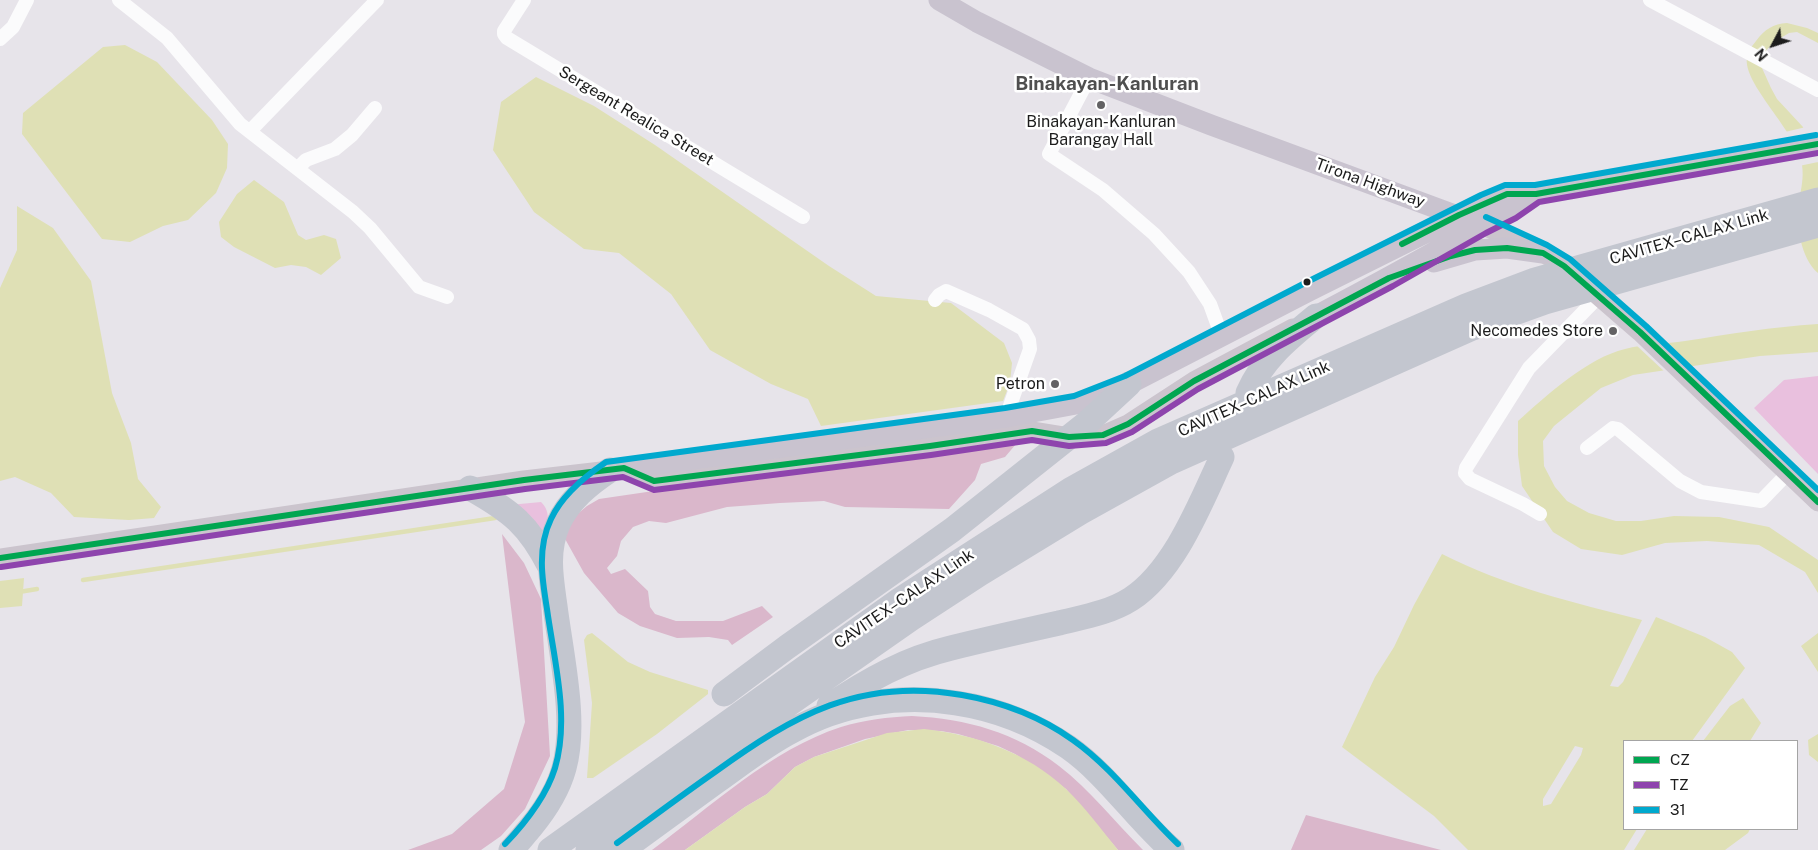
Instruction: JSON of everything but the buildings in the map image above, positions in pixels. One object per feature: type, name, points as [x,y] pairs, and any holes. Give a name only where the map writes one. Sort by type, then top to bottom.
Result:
[{"type":"highway","name":"CAVITEX–CALAX Link","points":[[750,719],[1081,512],[1171,462],[1399,347],[1466,306],[1534,280],[1818,200]]},
{"type":"highway","name":"CAVITEX–CALAX Link","points":[[750,719],[901,599],[1084,482],[1158,441],[1399,347],[1470,329],[1545,302],[1818,225]]},
{"type":"highway","points":[[1248,393],[1259,371],[1271,356],[1316,316]]},
{"type":"highway","points":[[724,694],[921,553],[1069,437],[1129,384]]},
{"type":"highway","points":[[622,850],[755,754],[873,678],[911,660],[952,648],[1103,612],[1131,599],[1152,581],[1172,553],[1222,457]]},
{"type":"highway","points":[[510,850],[537,820],[548,804],[557,786],[568,753],[568,713],[550,567],[553,541],[563,514],[582,491],[617,469]]},
{"type":"highway","points":[[470,488],[499,505],[521,522],[538,544],[550,567]]},
{"type":"highway","points":[[793,730],[845,709],[889,700],[939,700],[996,712],[1034,727],[1080,756],[1099,773],[1144,823],[1172,850]]},
{"type":"highway","points":[[550,850],[750,719]]},
{"type":"highway","points":[[588,850],[750,719]]},
{"type":"main road","name":"Tirona Highway","points":[[939,0],[977,22],[1089,78],[1211,125],[1459,215],[1543,253],[1564,266],[1600,295],[1818,502]]},
{"type":"main road","points":[[0,558],[470,488],[1006,417],[1076,404],[1129,384],[1459,215],[1507,194],[1536,194],[1818,144]]},
{"type":"main road","points":[[617,469],[654,481],[1032,431],[1069,437],[1103,435],[1128,424],[1194,381],[1389,278],[1512,210],[1536,194]]},
{"type":"main road","points":[[1389,278],[1474,250],[1507,248],[1543,253]]},
{"type":"street","points":[[0,39],[12,27],[27,0]]},
{"type":"street","points":[[120,0],[167,38],[240,124],[298,168],[370,228],[419,287],[447,297]]},
{"type":"street","points":[[250,131],[377,0]]},
{"type":"street","name":"Sergeant Realica Street","points":[[524,0],[504,31],[507,38],[803,217]]},
{"type":"street","points":[[1650,0],[1818,90]]},
{"type":"street","points":[[1089,78],[1049,154],[1103,190],[1154,234],[1189,272],[1210,304],[1222,337]]},
{"type":"street","points":[[298,168],[306,160],[335,149],[352,135],[375,108]]},
{"type":"street","points":[[935,300],[946,291],[989,310],[1023,329],[1029,340],[1030,349],[1006,417]]},
{"type":"street","points":[[1540,514],[1524,504],[1470,479],[1465,473],[1466,468],[1530,368],[1600,295]]},
{"type":"street","points":[[1587,448],[1613,428],[1618,429],[1680,481],[1701,492],[1761,501],[1788,473]]},
{"type":"shaded area","points":[[1787,23],[1818,33],[1818,43],[1797,32],[1789,33],[1774,42],[1763,54],[1762,68],[1777,99],[1803,127],[1818,163],[1818,273],[1812,267],[1803,250],[1799,230],[1798,211],[1803,174],[1798,152],[1791,138],[1761,94],[1748,68],[1748,53],[1759,37],[1773,26]]},
{"type":"shaded area","points":[[125,45],[157,62],[212,120],[228,144],[227,168],[216,193],[188,220],[163,226],[130,242],[102,239],[22,134],[23,113],[103,47]]},
{"type":"shaded area","points":[[536,77],[594,106],[655,145],[829,266],[876,296],[951,303],[1004,343],[1012,363],[1010,383],[1003,401],[821,426],[808,399],[771,384],[710,350],[671,294],[619,253],[584,249],[534,212],[493,150],[501,102]]},
{"type":"shaded area","points":[[254,180],[284,202],[298,235],[306,240],[324,235],[336,239],[341,258],[321,275],[306,267],[291,265],[275,268],[234,247],[221,237],[219,222],[237,194]]},
{"type":"shaded area","points":[[17,206],[53,228],[91,281],[112,393],[131,443],[138,479],[161,507],[154,518],[129,520],[74,517],[51,493],[15,477],[0,481],[0,288],[17,250]]},
{"type":"shaded area","points":[[1818,324],[1818,352],[1760,356],[1633,375],[1601,388],[1554,426],[1543,441],[1544,466],[1555,487],[1567,501],[1589,513],[1616,521],[1641,521],[1674,516],[1719,517],[1769,527],[1818,560],[1818,593],[1805,572],[1759,545],[1707,541],[1665,543],[1622,555],[1581,549],[1553,532],[1522,486],[1518,455],[1518,421],[1568,379],[1596,361],[1625,349],[1640,346]]},
{"type":"shaded area","points":[[1818,376],[1818,474],[1754,408],[1784,380]]},
{"type":"shaded area","points":[[1022,437],[1005,457],[981,464],[975,480],[949,509],[845,507],[824,501],[780,503],[727,507],[666,523],[649,521],[633,527],[621,541],[617,556],[607,568],[611,574],[625,569],[648,591],[650,607],[655,614],[676,621],[723,621],[762,606],[773,617],[732,645],[728,640],[709,637],[677,638],[640,626],[618,613],[584,573],[564,537],[569,521],[599,499]]},
{"type":"shaded area","points":[[541,502],[548,514],[544,536],[509,505]]},
{"type":"shaded area","points":[[502,534],[524,563],[541,599],[550,756],[525,809],[501,836],[481,850],[408,850],[452,834],[504,789],[525,722]]},
{"type":"shaded area","points":[[1442,554],[1515,584],[1565,600],[1642,620],[1610,686],[1618,687],[1623,682],[1656,617],[1705,637],[1732,652],[1745,668],[1693,740],[1623,740],[1623,830],[1636,830],[1624,850],[1468,850],[1434,816],[1342,747],[1375,677],[1394,647]],"holes":[[[1575,746],[1583,748],[1581,755],[1551,804],[1543,806],[1543,799]]]},
{"type":"shaded area","points":[[24,578],[22,606],[0,608],[0,581]]},
{"type":"shaded area","points":[[592,633],[628,662],[650,672],[708,690],[708,694],[657,734],[593,778],[587,778],[592,703],[584,640],[587,635]]},
{"type":"shaded area","points":[[1818,633],[1818,672],[1801,646]]},
{"type":"shaded area","points":[[1743,698],[1761,723],[1751,740],[1704,740],[1730,706]]},
{"type":"shaded area","points":[[912,716],[971,724],[990,729],[1025,744],[1070,775],[1143,850],[1118,850],[1066,789],[1015,754],[998,746],[958,734],[941,731],[908,730],[865,739],[814,757],[795,767],[767,794],[745,807],[685,850],[652,850],[742,781],[790,750],[815,737],[841,727],[876,719]]},
{"type":"shaded area","points":[[924,729],[982,741],[1000,747],[1034,765],[1051,776],[1073,796],[1118,850],[685,850],[745,807],[767,794],[795,767],[814,757],[887,733]]},
{"type":"shaded area","points":[[1818,734],[1818,762],[1809,755],[1808,740]]},
{"type":"shaded area","points":[[1306,815],[1441,850],[1291,850]]},
{"type":"shaded area","points":[[1646,830],[1750,830],[1725,850],[1634,850]]},
{"type":"pier","points":[[1806,127],[1818,154],[1818,162],[1799,166],[1795,149],[1785,132]]},
{"type":"pier","points":[[1666,341],[1695,369],[1666,373],[1636,345]]},
{"type":"waterway","points":[[83,580],[495,518]]},
{"type":"waterway","points":[[19,592],[37,589]]},
{"type":"transit line","name":"31","points":[[505,844],[527,818],[546,789],[555,768],[559,749],[561,709],[557,669],[542,575],[544,541],[551,519],[567,494],[606,462],[1005,408],[1074,396],[1125,376],[1305,283],[1481,195],[1505,185],[1535,185],[1816,135]]},
{"type":"transit line","name":"CZ","points":[[1402,244],[1459,215],[1507,194],[1536,194],[1818,144]]},
{"type":"transit line","name":"TZ","points":[[1,567],[525,489],[623,477],[654,490],[931,455],[1032,440],[1069,446],[1106,443],[1132,432],[1198,389],[1393,286],[1516,218],[1539,202],[1818,153]]},
{"type":"transit line","name":"31","points":[[1486,217],[1547,245],[1570,259],[1646,326],[1818,490]]},
{"type":"transit line","name":"CZ","points":[[0,558],[524,480],[624,468],[654,481],[1032,431],[1069,437],[1103,435],[1128,424],[1194,381],[1389,278],[1451,256],[1475,250],[1507,248],[1543,253],[1564,266],[1640,332],[1818,502]]},
{"type":"transit line","name":"31","points":[[617,843],[744,752],[801,718],[830,705],[860,696],[891,691],[925,691],[962,695],[992,702],[1048,724],[1088,751],[1178,844]]},
{"type":"place","name":"Binakayan-Kanluran Barangay Hall","points":[[1101,105]]},
{"type":"place","name":"Necomedes Store","points":[[1613,331]]},
{"type":"place","name":"Petron","points":[[1055,384]]},
{"type":"district","name":"Binakayan-Kanluran","points":[[1107,84]]}]
